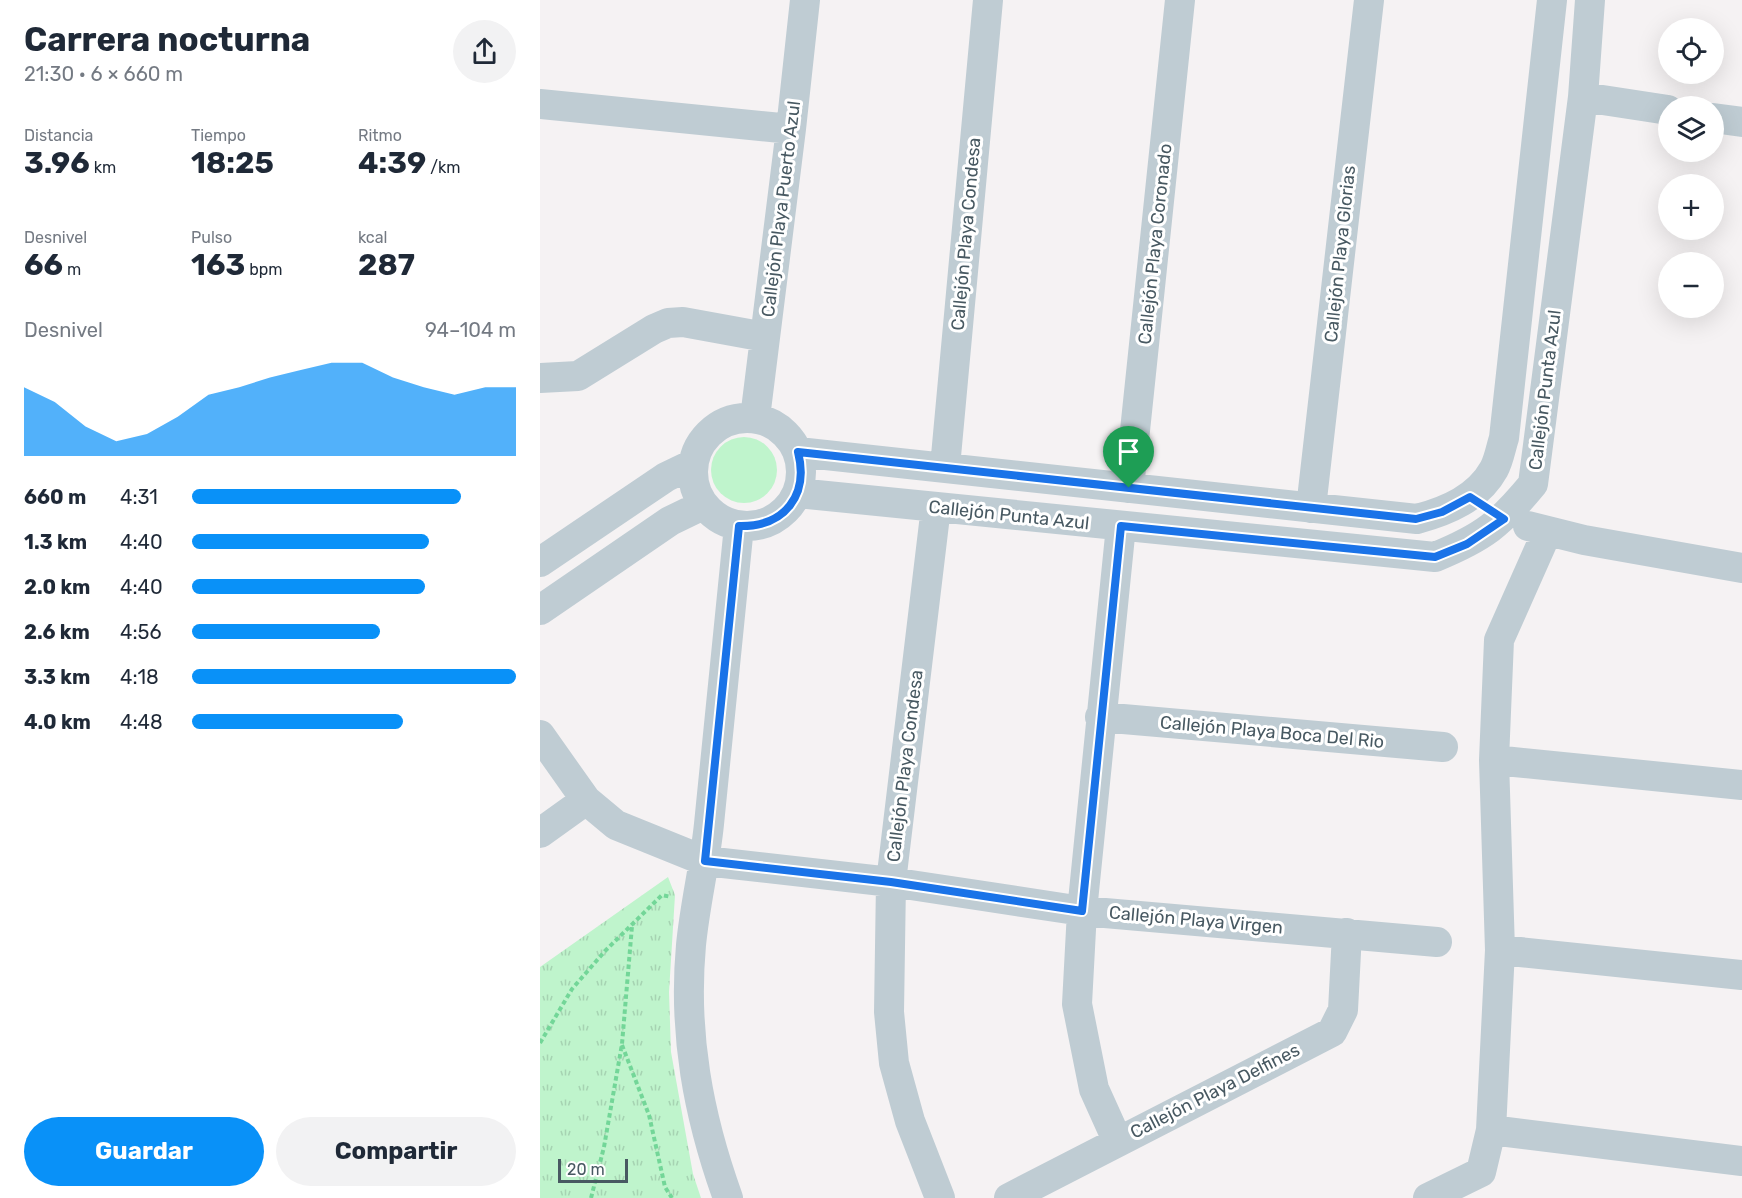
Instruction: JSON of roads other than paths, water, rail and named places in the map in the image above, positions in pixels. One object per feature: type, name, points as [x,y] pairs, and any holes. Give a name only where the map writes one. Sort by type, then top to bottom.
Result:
[{"type":"street","name":"Callejón Playa Puerto Azul","points":[[755,418],[805,0]]},
{"type":"street","name":"Callejón Playa Condesa","points":[[945,468],[988,0]]},
{"type":"street","name":"Callejón Playa Coronado","points":[[1129,488],[1180,0]]},
{"type":"street","name":"Callejón Playa Glorias","points":[[1311,507],[1369,0]]},
{"type":"street","name":"Callejón Punta Azul","points":[[798,452],[1416,519],[1442,512],[1470,497],[1494,469],[1504,438],[1552,0]]},
{"type":"street","name":"Callejón Punta Azul","points":[[797,494],[1435,557],[1467,544],[1504,519],[1533,484],[1583,97],[1590,0]]},
{"type":"street","points":[[1583,97],[1658,108]]},
{"type":"street","points":[[540,104],[791,129]]},
{"type":"street","points":[[1724,120],[1742,122]]},
{"type":"street","points":[[540,378],[578,376],[654,329],[669,323],[682,322],[765,337]]},
{"type":"street","points":[[755,418],[781,429],[798,452],[801,465],[797,494],[780,516],[754,526],[739,526],[725,522],[703,505],[696,492],[693,464],[704,438],[714,428],[727,421],[755,418]]},
{"type":"street","points":[[540,562],[666,477],[693,464]]},
{"type":"street","points":[[1470,497],[1504,519],[1547,532],[1742,568]]},
{"type":"street","points":[[540,610],[670,521],[703,505]]},
{"type":"street","name":"Callejón Playa Condesa","points":[[936,507],[891,882],[889,1012],[894,1063],[910,1121],[940,1198]]},
{"type":"street","points":[[728,1198],[705,1123],[691,1057],[688,995],[691,943],[705,861],[739,526]]},
{"type":"street","points":[[1118,1140],[1094,1089],[1077,1004],[1082,911],[1121,526]]},
{"type":"street","points":[[1428,1198],[1482,1185],[1491,1130],[1500,950],[1494,760],[1499,640],[1547,532]]},
{"type":"street","name":"Callejón Playa Boca Del Rio","points":[[1100,717],[1443,747]]},
{"type":"street","name":"Callejón Playa Virgen","points":[[540,735],[586,800],[616,825],[705,861],[891,882],[1082,911],[1437,942]]},
{"type":"street","points":[[1494,760],[1742,785]]},
{"type":"street","points":[[540,833],[586,800]]},
{"type":"street","name":"Callejón Playa Delfines","points":[[1009,1198],[1332,1032],[1343,1010],[1347,933]]},
{"type":"street","points":[[1500,950],[1742,975]]},
{"type":"street","points":[[1491,1130],[1742,1161]]}]
